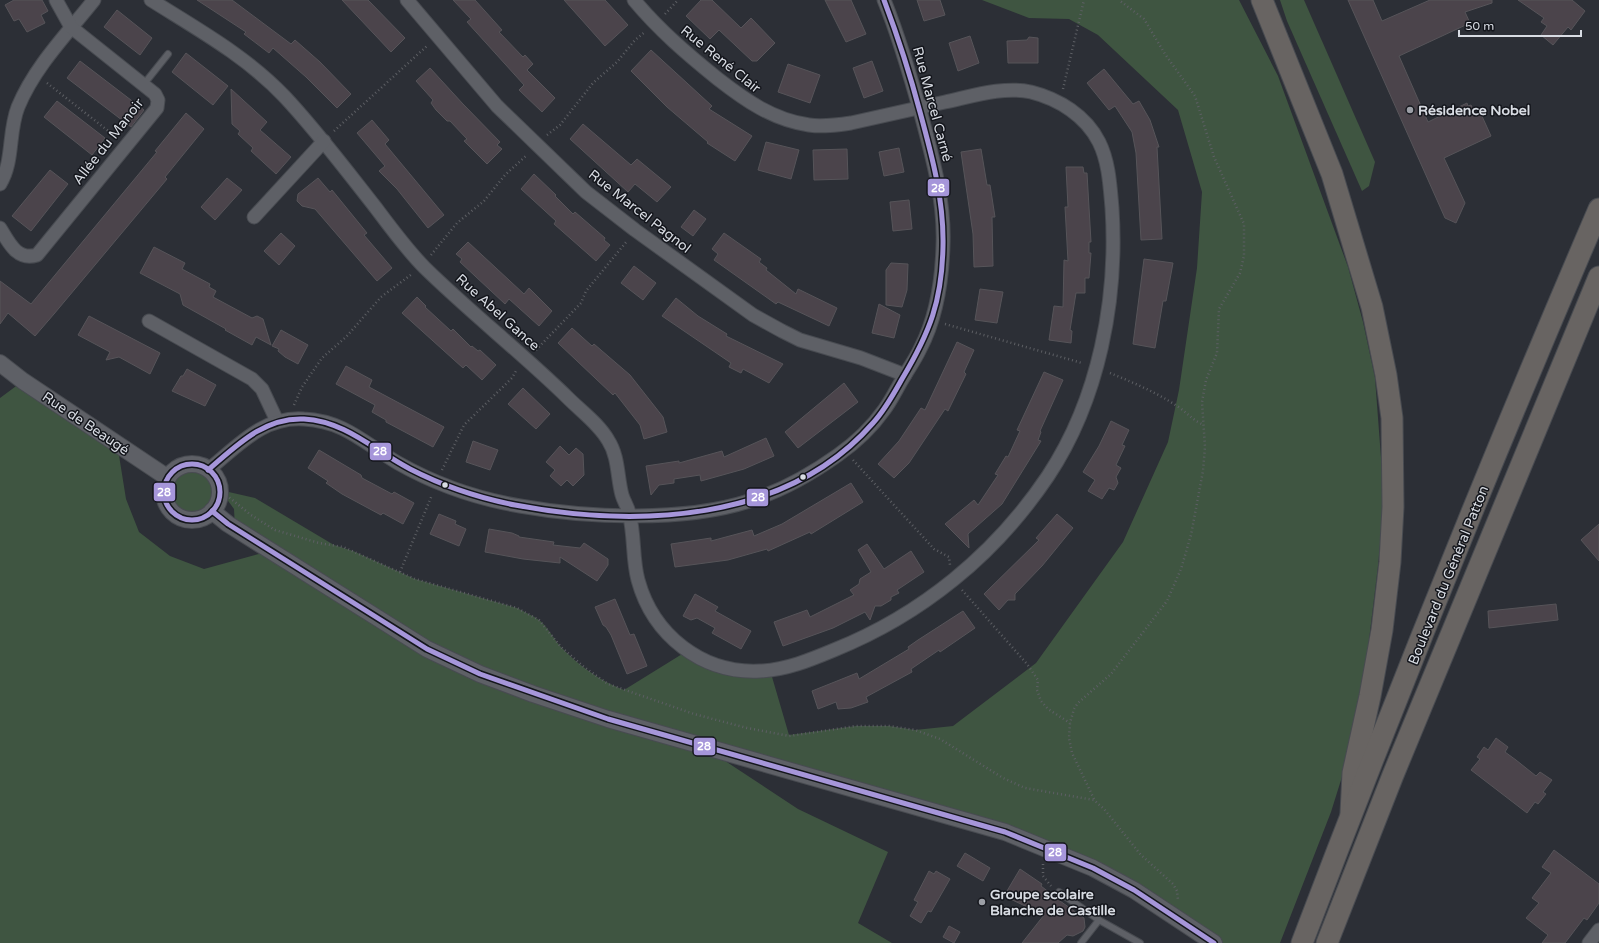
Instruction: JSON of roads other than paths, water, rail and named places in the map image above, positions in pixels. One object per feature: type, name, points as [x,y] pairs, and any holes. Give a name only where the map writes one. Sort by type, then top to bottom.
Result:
[{"type":"highway","points":[[1250,0],[1332,174]]},
{"type":"highway","points":[[1262,0],[1332,174],[1374,315],[1386,374],[1392,418],[1394,458],[1390,562],[1382,630],[1370,696],[1353,773],[1351,813]]},
{"type":"highway","name":"Boulevard du Général Patton","points":[[1302,943],[1351,813],[1542,343],[1599,209]]},
{"type":"highway","name":"Boulevard du Général Patton","points":[[1327,943],[1396,768],[1599,277]]},
{"type":"street","name":"Allée du Manoir","points":[[0,228],[16,252],[22,256],[30,257],[37,255],[158,108],[158,100],[155,94],[72,27],[56,0]]},
{"type":"street","points":[[0,184],[8,168],[12,129],[26,90],[47,57],[94,0]]},
{"type":"street","name":"Rue Abel Gance","points":[[151,0],[257,71],[281,93],[324,141],[421,265],[528,359],[607,437],[615,455],[620,473],[621,494],[630,515],[633,557],[638,580],[654,617],[665,632],[691,654],[705,661],[739,670],[756,671],[781,669],[847,645],[883,628],[935,596],[954,581]]},
{"type":"street","name":"Rue Marcel Pagnol","points":[[407,0],[496,106],[536,146],[586,192],[636,230],[753,315],[782,331],[800,340],[861,358],[905,375]]},
{"type":"street","name":"Rue René Clair","points":[[634,0],[656,26],[735,93],[758,108],[782,119],[809,125],[828,126],[851,123],[989,92],[1019,90],[1047,97],[1060,103],[1080,117],[1096,136],[1105,160],[1111,191],[1114,238],[1112,276],[1108,309],[1090,391],[1072,431],[1050,472],[1022,512],[998,539],[954,581]]},
{"type":"street","name":"Rue Marcel Carné","points":[[208,470],[264,426],[283,420],[320,420],[336,424],[398,463],[436,482],[490,499],[520,506],[587,515],[630,515],[712,509],[747,502],[784,488],[808,476],[860,437],[884,411],[921,348],[931,320],[938,289],[942,260],[942,220],[938,184],[906,60],[884,0]]},
{"type":"street","points":[[254,217],[324,141]]},
{"type":"street","points":[[149,321],[252,379],[262,389],[283,420]]},
{"type":"street","name":"Rue de Beaugé","points":[[1,367],[168,478]]},
{"type":"street","points":[[188,465],[199,466],[208,470],[216,478],[220,490],[219,500],[212,511],[205,517],[194,520],[184,519],[174,514],[168,507],[164,496],[168,478],[178,468],[188,465]]},
{"type":"street","points":[[212,511],[228,524],[377,619],[427,649],[480,674],[608,719],[1005,832],[1093,868],[1134,890],[1214,943]]},
{"type":"street","points":[[1589,943],[1599,930]]},
{"type":"lane","points":[[144,84],[168,54]]},
{"type":"lane","points":[[1059,892],[1099,920],[1140,943]]},
{"type":"lane","points":[[1081,943],[1099,920]]},
{"type":"place","name":"Résidence Nobel","points":[[1410,110]]},
{"type":"place","name":"Groupe scolaire Blanche de Castille","points":[[982,902]]}]
